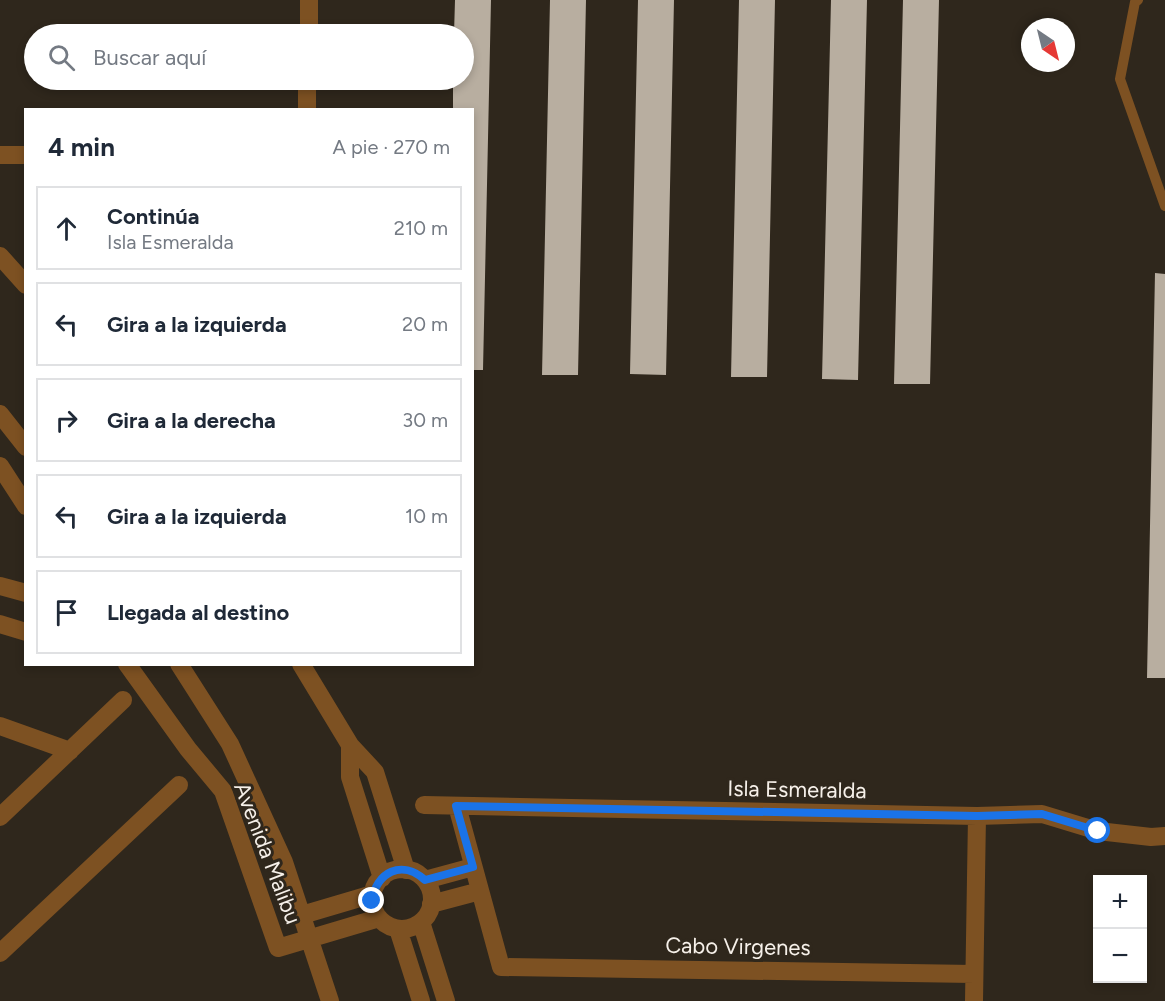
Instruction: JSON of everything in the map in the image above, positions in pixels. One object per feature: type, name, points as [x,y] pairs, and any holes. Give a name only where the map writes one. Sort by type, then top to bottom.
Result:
[{"type":"street","points":[[309,0],[309,24]]},
{"type":"street","points":[[307,90],[307,108]]},
{"type":"street","points":[[0,155],[24,155]]},
{"type":"street","points":[[0,256],[24,283]]},
{"type":"street","points":[[0,414],[24,444]]},
{"type":"street","points":[[0,466],[24,503]]},
{"type":"street","points":[[0,586],[24,592]]},
{"type":"street","points":[[0,624],[24,631]]},
{"type":"street","name":"Avenida Malibu","points":[[128,666],[188,749],[223,791],[278,948],[310,939]]},
{"type":"street","name":"Avenida Malibu","points":[[180,666],[230,744],[284,862],[330,1001]]},
{"type":"street","points":[[302,666],[350,745],[375,772],[406,870]]},
{"type":"street","points":[[0,817],[123,700]]},
{"type":"street","points":[[0,726],[70,751]]},
{"type":"street","points":[[350,745],[350,777],[382,878]]},
{"type":"street","points":[[0,953],[179,785]]},
{"type":"street","points":[[356,795],[380,788]]},
{"type":"street","name":"Isla Esmeralda","points":[[424,805],[977,816],[1042,814],[1098,831],[1151,837],[1165,836]]},
{"type":"street","points":[[431,904],[480,891],[456,806]]},
{"type":"street","points":[[974,1001],[977,816]]},
{"type":"street","points":[[425,880],[473,867]]},
{"type":"street","points":[[395,870],[406,870],[425,880],[431,894],[431,904],[429,912],[421,922],[408,929],[398,929],[388,926],[374,911],[373,894],[382,878],[395,870]]},
{"type":"street","name":"Cabo Virgenes","points":[[480,891],[501,967],[974,974]]},
{"type":"street","points":[[302,915],[373,894]]},
{"type":"street","points":[[310,939],[379,918]]},
{"type":"street","points":[[398,929],[423,1001],[445,998],[421,922]]},
{"type":"lane","points":[[1138,0],[1135,2],[1120,79],[1165,206]]},
{"type":"building","points":[[455,0],[491,0],[483,370],[474,370],[474,108],[453,108],[453,90],[474,90],[474,24],[454,24]]},
{"type":"building","points":[[550,0],[586,0],[578,375],[542,375]]},
{"type":"building","points":[[638,0],[674,0],[666,375],[630,374]]},
{"type":"building","points":[[739,0],[775,0],[767,377],[731,377]]},
{"type":"building","points":[[831,0],[867,0],[858,380],[822,379]]},
{"type":"building","points":[[903,0],[939,0],[930,384],[894,384]]},
{"type":"building","points":[[1155,273],[1165,274],[1165,678],[1147,678]]},
{"type":"route","points":[[372,901],[373,891],[378,882],[386,874],[395,870],[415,873],[425,880],[473,867],[456,806],[977,816],[1042,814],[1098,831]]}]
